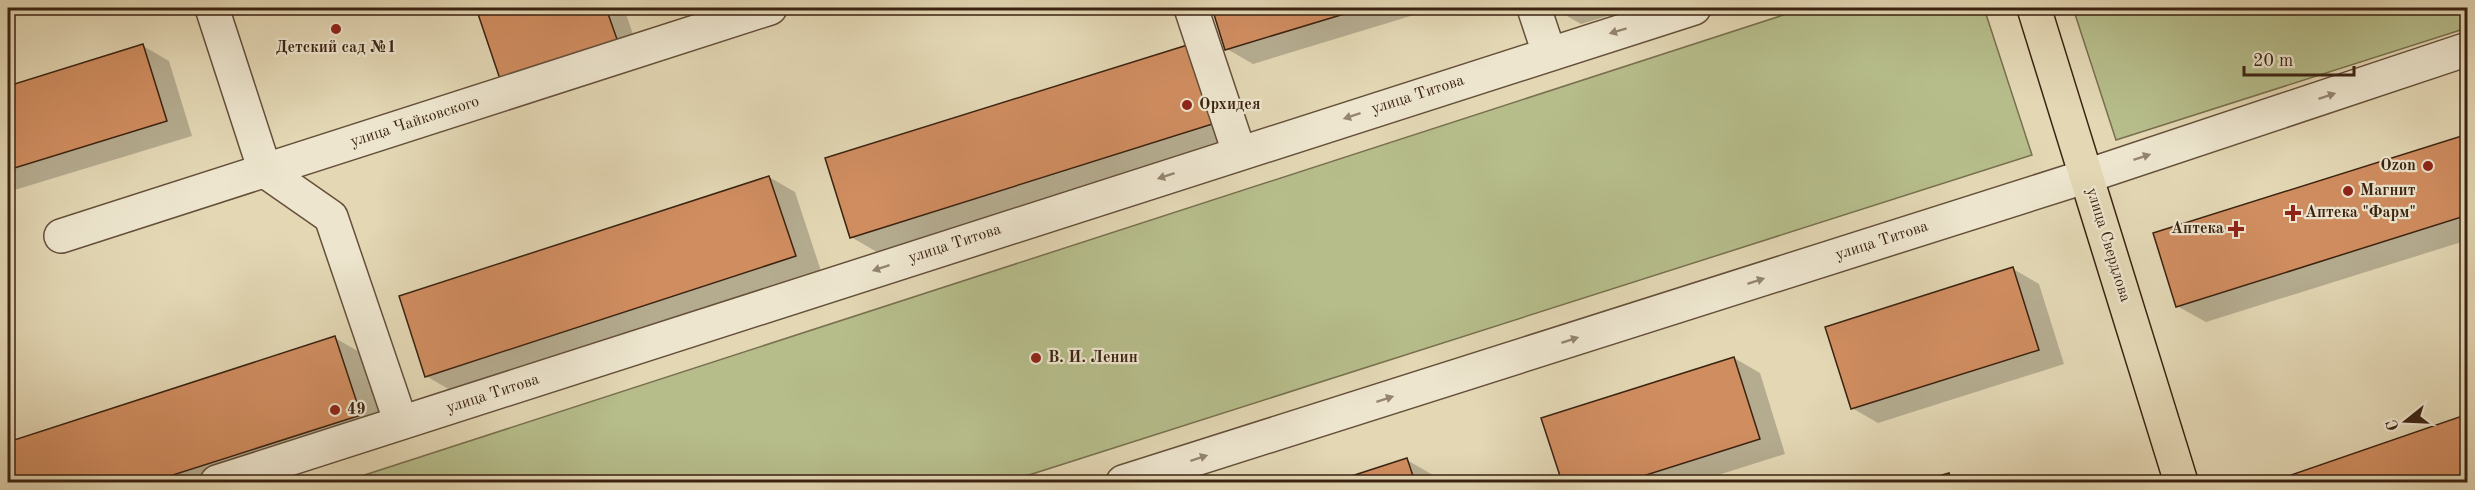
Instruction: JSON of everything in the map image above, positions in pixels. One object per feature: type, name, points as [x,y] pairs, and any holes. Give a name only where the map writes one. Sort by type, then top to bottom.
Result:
[{"type":"main road","name":"улица Свердлова","points":[[2034,8],[2181,483]]},
{"type":"street","points":[[212,8],[265,171],[331,217],[401,423]]},
{"type":"street","name":"улица Чайковского","points":[[61,236],[770,8]]},
{"type":"street","points":[[1191,8],[1239,152]]},
{"type":"street","points":[[1534,8],[1549,53]]},
{"type":"street","name":"улица Титова","points":[[218,483],[1239,152],[1694,8]]},
{"type":"street","name":"улица Титова","points":[[1123,483],[2087,176],[2468,49]]},
{"type":"green space","points":[[1805,8],[1984,8],[2032,155],[1007,482],[343,482]]},
{"type":"green space","points":[[2073,8],[2467,8],[2467,28],[2116,140]]},
{"type":"building","points":[[476,8],[606,8],[618,42],[501,82]]},
{"type":"building","points":[[1212,8],[1364,8],[1225,50]]},
{"type":"building","points":[[1197,42],[1222,121],[850,238],[825,158]]},
{"type":"building","points":[[143,44],[167,121],[8,170],[8,86]]},
{"type":"building","points":[[2468,134],[2468,215],[2176,307],[2153,233]]},
{"type":"building","points":[[769,176],[796,256],[425,377],[399,296]]},
{"type":"building","points":[[2013,267],[2039,350],[1851,409],[1825,327]]},
{"type":"building","points":[[335,336],[361,415],[151,482],[8,482],[8,442]]},
{"type":"building","points":[[1734,357],[1760,439],[1624,482],[1562,482],[1541,418]]},
{"type":"building","points":[[2468,414],[2468,482],[2271,482]]},
{"type":"building","points":[[1407,458],[1415,482],[1333,482]]},
{"type":"building","points":[[1949,473],[1952,482],[1918,482]]},
{"type":"place","name":"Детский сад №1","points":[[336,29]]},
{"type":"place","name":"Орхидея","points":[[1187,105]]},
{"type":"place","name":"Ozon","points":[[2428,166]]},
{"type":"place","name":"Магнит","points":[[2348,191]]},
{"type":"place","name":"Аптека \"Фарм\"","points":[[2293,213]]},
{"type":"place","name":"Аптека","points":[[2236,229]]},
{"type":"place","name":"В. И. Ленин","points":[[1036,358]]},
{"type":"place","name":"49","points":[[335,410]]}]
